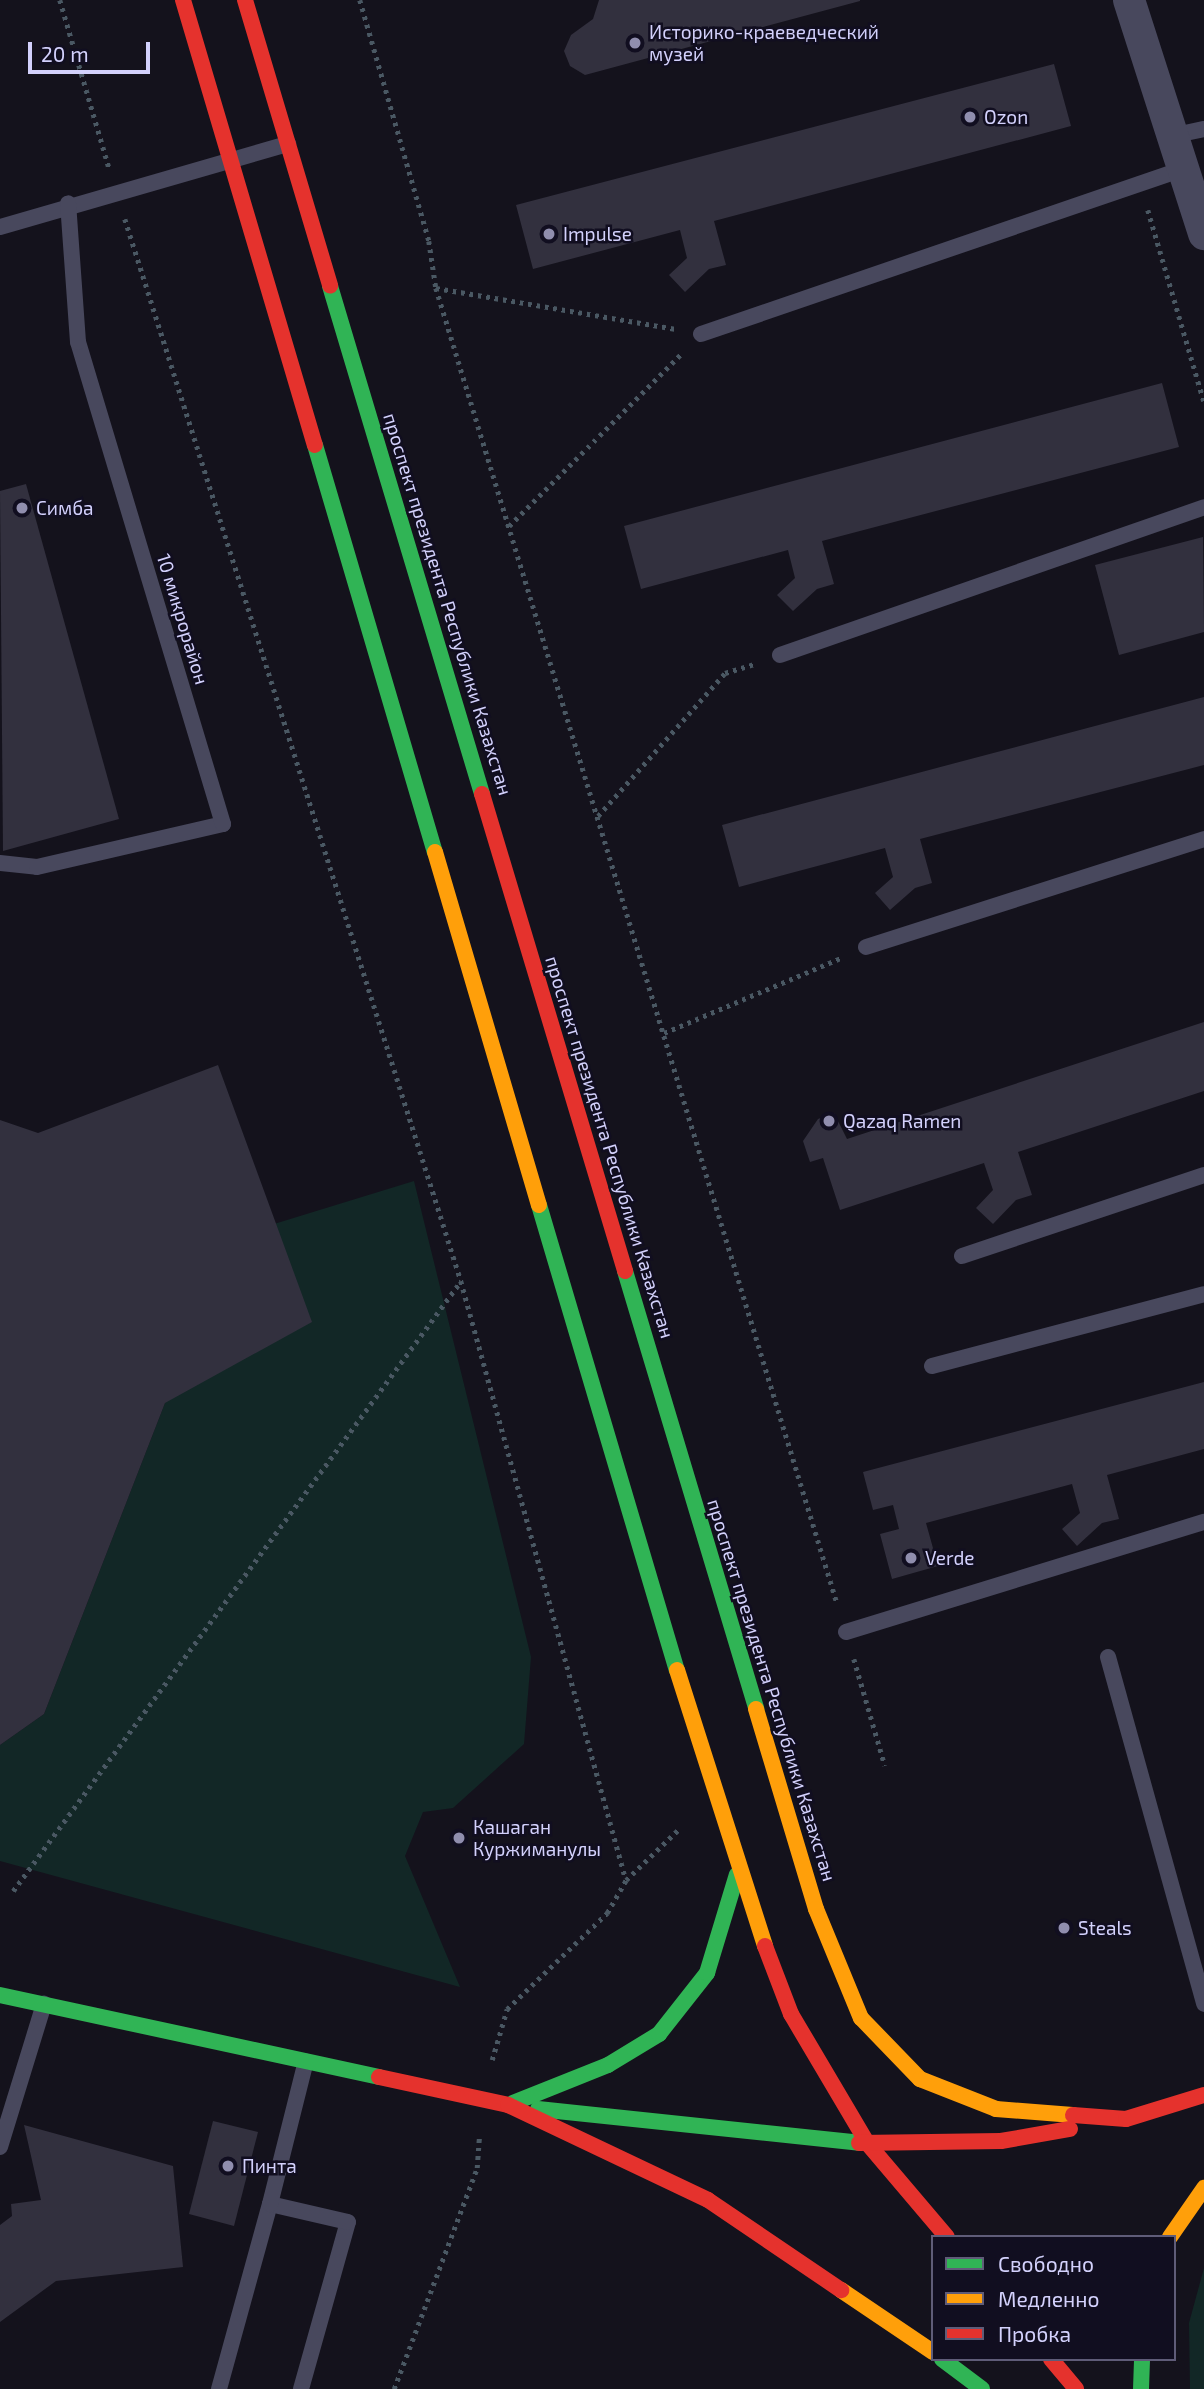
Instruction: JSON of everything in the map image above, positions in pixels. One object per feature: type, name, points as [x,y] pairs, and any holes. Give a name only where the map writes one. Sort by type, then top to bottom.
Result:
[{"type":"main road","points":[[183,0],[737,1874],[791,2014],[868,2144],[945,2235]]},
{"type":"main road","name":"проспект президента Республики Казахстан","points":[[246,0],[812,1897],[861,2018],[920,2079],[996,2109],[1126,2119]]},
{"type":"main road","points":[[508,2105],[608,2065],[659,2034],[707,1973],[737,1874]]},
{"type":"main road","points":[[0,1995],[306,2059],[508,2105],[868,2144],[1002,2141],[1126,2119],[1204,2114]]},
{"type":"main road","points":[[1126,2119],[1204,2095]]},
{"type":"main road","points":[[508,2105],[708,2200],[931,2352]]},
{"type":"main road","points":[[1171,2235],[1204,2188]]},
{"type":"main road","points":[[945,2361],[982,2389]]},
{"type":"main road","points":[[1053,2361],[1076,2389]]},
{"type":"main road","points":[[1141,2389],[1142,2361]]},
{"type":"street","points":[[1129,0],[1204,234]]},
{"type":"lane","points":[[1171,136],[1204,129]]},
{"type":"lane","points":[[1,228],[68,203],[229,157],[288,144]]},
{"type":"lane","points":[[701,334],[1142,187],[1183,169]]},
{"type":"lane","name":"10 микрорайон","points":[[0,863],[37,867],[223,824],[78,342],[68,203]]},
{"type":"lane","points":[[780,655],[1204,507]]},
{"type":"lane","points":[[866,947],[1204,839]]},
{"type":"lane","points":[[962,1256],[1204,1175]]},
{"type":"lane","points":[[932,1366],[1204,1294]]},
{"type":"lane","points":[[846,1632],[1204,1522]]},
{"type":"lane","points":[[1108,1657],[1204,2004]]},
{"type":"lane","points":[[0,2147],[44,2004]]},
{"type":"lane","points":[[219,2389],[270,2204],[306,2059]]},
{"type":"lane","points":[[270,2204],[348,2221],[302,2389]]},
{"type":"path","points":[[60,0],[115,190],[461,1281],[626,1880]]},
{"type":"path","points":[[360,0],[429,241],[436,288],[885,1766]]},
{"type":"path","points":[[1142,187],[1204,401]]},
{"type":"path","points":[[436,288],[701,334]]},
{"type":"path","points":[[509,526],[701,334]]},
{"type":"path","points":[[598,817],[725,673],[780,655]]},
{"type":"path","points":[[664,1033],[866,947]]},
{"type":"path","points":[[13,1891],[461,1281]]},
{"type":"green space","points":[[414,1181],[531,1657],[524,1744],[453,1808],[423,1812],[405,1856],[460,1987],[0,1861],[0,1745],[44,1714],[165,1403],[274,1224]]},
{"type":"green space","points":[[1204,2268],[1204,2389],[1190,2389],[1189,2323]]},
{"type":"building","name":"Историко-краеведческий музей","points":[[599,0],[860,1],[585,75],[570,66],[564,51],[571,35],[593,19]]},
{"type":"building","points":[[1054,64],[1071,126],[714,221],[726,265],[709,269],[685,292],[669,275],[687,258],[680,230],[533,269],[516,205]]},
{"type":"building","points":[[1162,383],[1179,447],[822,541],[834,584],[817,589],[793,611],[777,595],[795,578],[788,550],[641,589],[624,526]]},
{"type":"building","points":[[26,484],[119,819],[3,851],[0,491]]},
{"type":"building","points":[[1203,537],[1204,632],[1119,655],[1095,565]]},
{"type":"building","points":[[1204,697],[1204,765],[920,839],[932,883],[915,888],[890,910],[875,893],[893,877],[885,848],[739,887],[722,825]]},
{"type":"building","points":[[1204,1022],[1204,1091],[1018,1152],[1032,1195],[1016,1200],[993,1224],[976,1208],[993,1190],[984,1163],[840,1210],[823,1158],[810,1162],[803,1141],[818,1119],[834,1113],[847,1139]]},
{"type":"building","points":[[218,1065],[312,1322],[165,1403],[44,1714],[0,1745],[0,1120],[38,1133]]},
{"type":"building","points":[[1204,1382],[1204,1449],[1107,1475],[1119,1519],[1102,1523],[1077,1546],[1062,1529],[1080,1513],[1072,1484],[926,1523],[938,1566],[892,1579],[880,1534],[899,1529],[893,1505],[873,1510],[863,1472]]},
{"type":"building","points":[[213,2121],[258,2132],[234,2226],[189,2214]]},
{"type":"building","points":[[24,2125],[173,2166],[183,2267],[56,2281],[0,2322],[0,2225],[12,2216],[11,2204],[41,2200]]},
{"type":"traffic: fast","points":[[330,286],[482,794]]},
{"type":"traffic: fast","points":[[315,445],[435,852]]},
{"type":"traffic: fast","points":[[539,1205],[677,1670]]},
{"type":"traffic: fast","points":[[625,1271],[756,1709]]},
{"type":"traffic: fast","points":[[513,2103],[608,2065],[659,2034],[707,1973],[737,1874]]},
{"type":"traffic: fast","points":[[0,1995],[379,2077]]},
{"type":"traffic: fast","points":[[538,2109],[859,2143]]},
{"type":"traffic: fast","points":[[945,2361],[982,2389]]},
{"type":"traffic: fast","points":[[1141,2389],[1142,2361]]},
{"type":"traffic: slow","points":[[435,852],[539,1205]]},
{"type":"traffic: slow","points":[[677,1670],[765,1946]]},
{"type":"traffic: slow","points":[[756,1709],[816,1909],[861,2018],[920,2079],[996,2109],[1073,2115]]},
{"type":"traffic: slow","points":[[1171,2235],[1204,2188]]},
{"type":"traffic: slow","points":[[841,2290],[931,2351]]},
{"type":"traffic: jam","points":[[183,0],[315,445]]},
{"type":"traffic: jam","points":[[245,0],[330,286]]},
{"type":"traffic: jam","points":[[482,794],[625,1271]]},
{"type":"traffic: jam","points":[[765,1946],[791,2014],[868,2144],[945,2235]]},
{"type":"traffic: jam","points":[[379,2077],[508,2105],[708,2200],[841,2290]]},
{"type":"traffic: jam","points":[[1073,2115],[1126,2119],[1204,2095]]},
{"type":"traffic: jam","points":[[859,2143],[1001,2141],[1070,2129]]},
{"type":"traffic: jam","points":[[1053,2361],[1076,2389]]},
{"type":"place","name":"Историко-краеведческий музей","points":[[635,43]]},
{"type":"place","name":"Ozon","points":[[970,117]]},
{"type":"place","name":"Impulse","points":[[549,234]]},
{"type":"place","name":"Симба","points":[[22,508]]},
{"type":"place","name":"Qazaq Ramen","points":[[829,1121]]},
{"type":"place","name":"Verde","points":[[911,1558]]},
{"type":"place","name":"Кашаган Куржиманулы","points":[[459,1838]]},
{"type":"place","name":"Steals","points":[[1064,1928]]},
{"type":"place","name":"Пинта","points":[[228,2166]]}]
